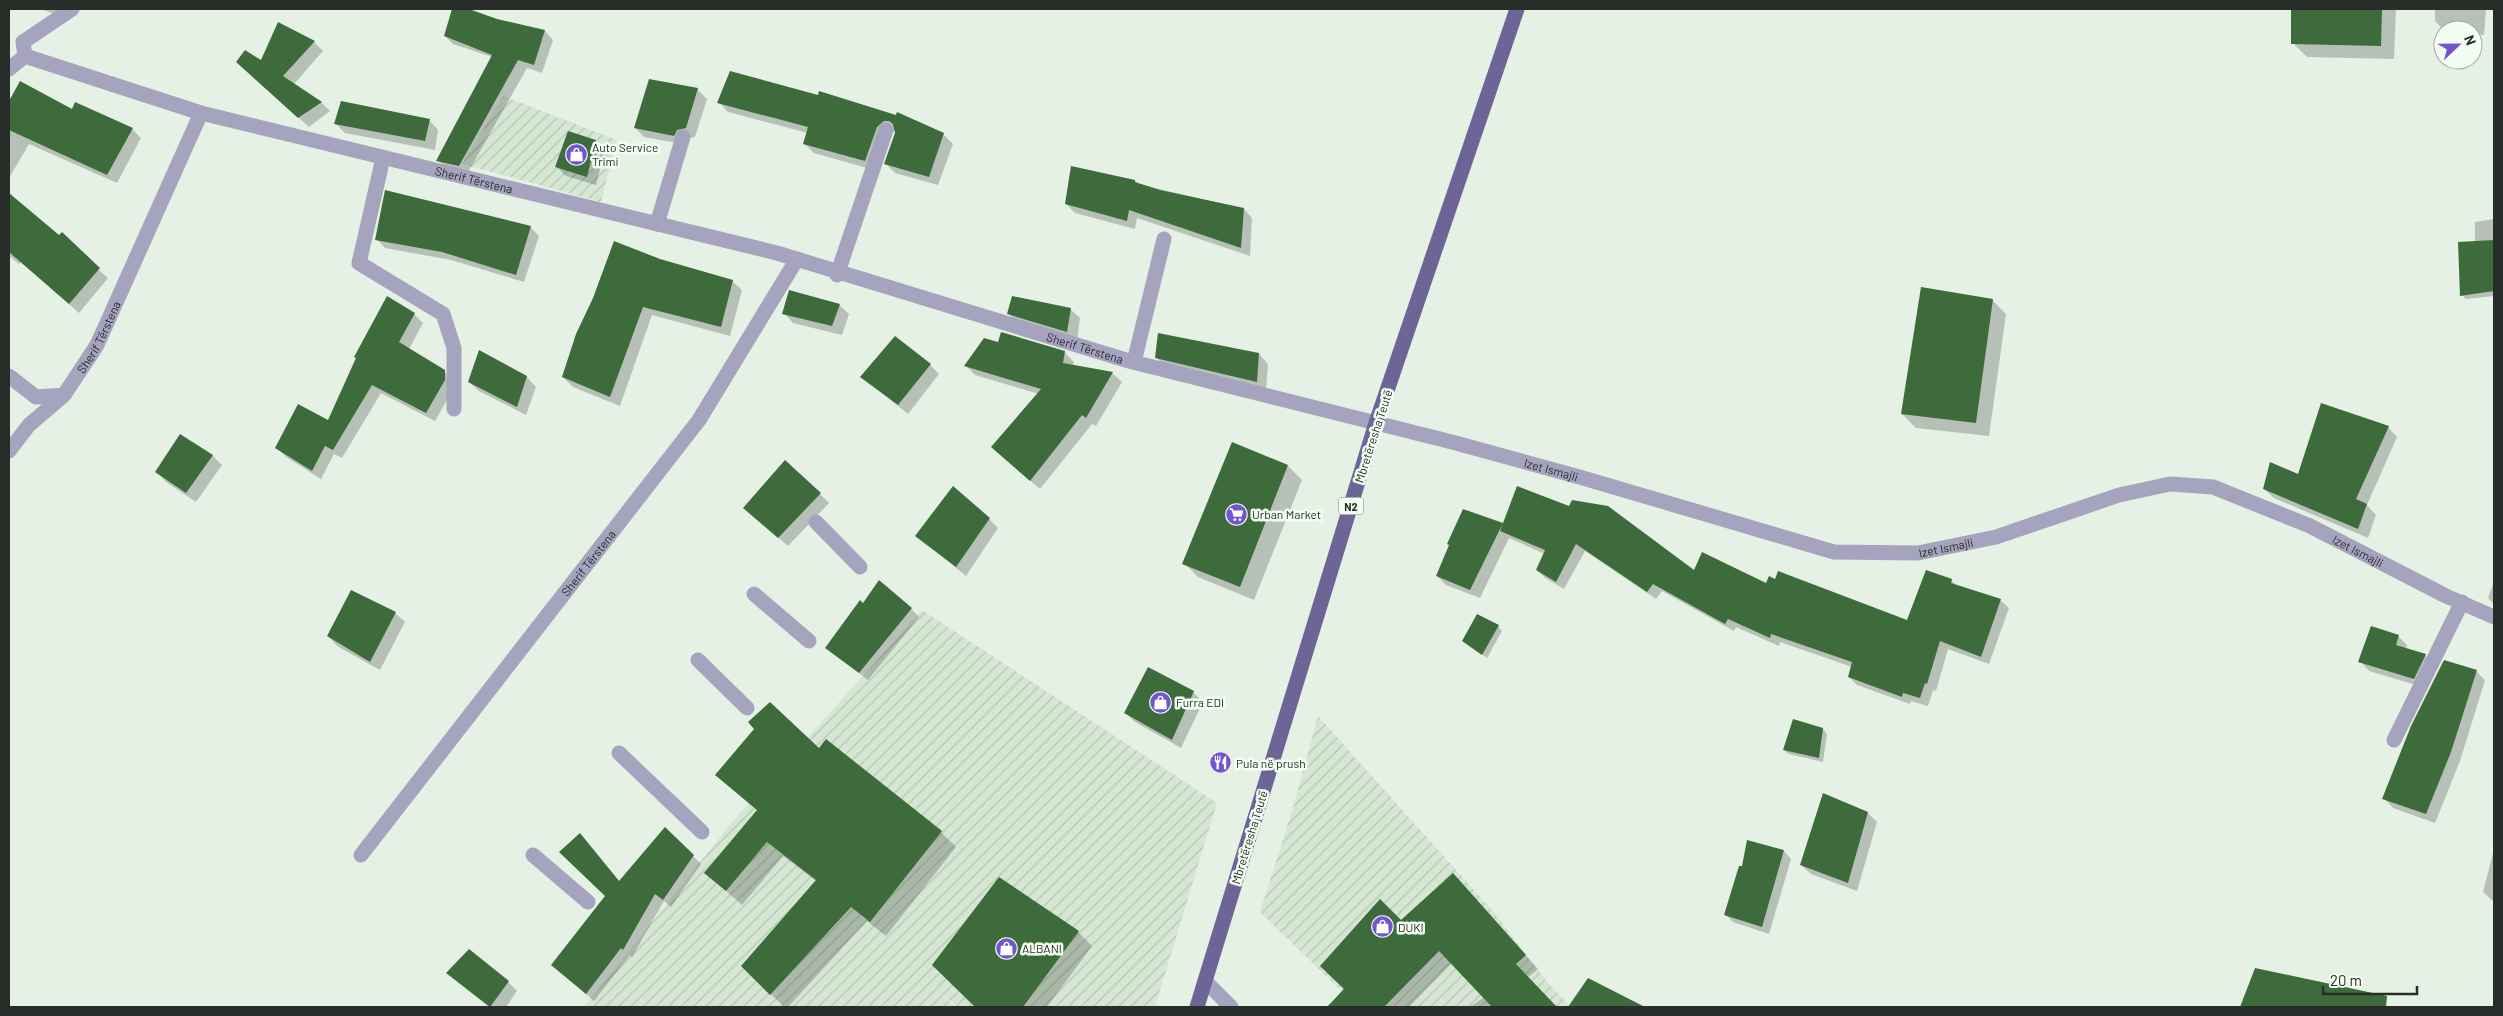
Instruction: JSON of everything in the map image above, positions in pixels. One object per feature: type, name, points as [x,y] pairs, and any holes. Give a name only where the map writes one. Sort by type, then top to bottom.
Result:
[{"type":"main road","name":"Mbretëresha Teutë","points":[[1197,1007],[1376,423],[1517,9]]},
{"type":"street","points":[[9,69],[19,47],[72,9]]},
{"type":"street","name":"Sherif Tërstena","points":[[19,47],[201,113],[797,259],[838,274],[1134,362],[1376,423]]},
{"type":"street","name":"Sherif Tërstena","points":[[9,451],[29,425],[64,395],[97,345],[201,113]]},
{"type":"street","points":[[838,274],[886,130]]},
{"type":"street","points":[[657,224],[683,138]]},
{"type":"street","points":[[383,158],[359,263],[444,314],[454,348],[454,409]]},
{"type":"street","points":[[1134,362],[1164,239]]},
{"type":"street","name":"Sherif Tërstena","points":[[361,855],[699,420],[797,259]]},
{"type":"street","points":[[9,376],[36,397],[64,395]]},
{"type":"street","name":"Izet Ismajli","points":[[1376,423],[1583,478],[1834,552],[1918,553],[1996,537],[2119,495],[2170,484],[2213,487],[2310,526],[2446,596],[2494,617]]},
{"type":"street","points":[[816,522],[860,567]]},
{"type":"street","points":[[754,594],[809,640]]},
{"type":"street","points":[[2394,740],[2462,602]]},
{"type":"street","points":[[698,660],[748,708]]},
{"type":"street","points":[[619,753],[702,832]]},
{"type":"street","points":[[533,855],[588,902]]},
{"type":"street","points":[[1205,980],[1232,1007]]},
{"type":"shaded area","points":[[503,96],[617,140],[601,202],[462,164]]},
{"type":"shaded area","points":[[922,610],[1217,803],[1155,1007],[957,1007],[940,992],[955,1007],[584,1007],[732,822]]},
{"type":"shaded area","points":[[1318,716],[1492,910],[1547,982],[1571,1007],[1358,1007],[1260,912],[1293,808]]},
{"type":"building","points":[[452,9],[469,9],[497,19],[545,30],[534,65],[518,60],[459,166],[436,161],[492,55],[444,36]]},
{"type":"building","points":[[2291,9],[2382,9],[2381,46],[2291,44]]},
{"type":"building","points":[[278,22],[315,41],[283,76],[322,102],[298,118],[236,62],[245,50],[261,60]]},
{"type":"building","points":[[730,71],[818,95],[819,91],[896,115],[897,112],[944,133],[929,177],[884,164],[895,133],[893,124],[889,121],[884,121],[877,127],[865,161],[803,144],[808,127],[717,103]]},
{"type":"building","points":[[649,79],[698,88],[686,128],[677,130],[674,136],[634,128]]},
{"type":"building","points":[[20,81],[72,109],[75,102],[133,128],[107,175],[9,130],[9,101]]},
{"type":"building","points":[[341,101],[430,119],[425,141],[334,124]]},
{"type":"building","name":"Auto Service Trimi","points":[[568,131],[596,140],[587,177],[555,167]]},
{"type":"building","points":[[1071,166],[1135,180],[1135,182],[1160,190],[1244,208],[1241,248],[1129,210],[1127,221],[1065,204]]},
{"type":"building","points":[[385,190],[531,226],[516,275],[442,252],[375,240]]},
{"type":"building","points":[[9,193],[59,235],[62,232],[100,268],[69,304],[9,252]]},
{"type":"building","points":[[2494,240],[2494,291],[2460,296],[2458,242]]},
{"type":"building","points":[[614,241],[660,259],[733,280],[721,327],[643,307],[610,397],[562,377],[576,334],[593,298]]},
{"type":"building","points":[[1921,287],[1993,299],[1976,423],[1901,414]]},
{"type":"building","points":[[789,290],[840,304],[832,326],[782,314]]},
{"type":"building","points":[[387,296],[415,313],[399,342],[445,370],[445,380],[426,413],[372,385],[333,450],[325,446],[312,471],[275,448],[298,404],[328,420],[356,358],[354,357]]},
{"type":"building","points":[[1012,296],[1071,308],[1067,332],[1007,314]]},
{"type":"building","points":[[1001,332],[1065,351],[1063,363],[1113,372],[1086,418],[1082,415],[1030,481],[991,447],[1041,389],[964,366],[984,338],[998,342]]},
{"type":"building","points":[[1158,333],[1259,353],[1257,382],[1155,358]]},
{"type":"building","points":[[895,336],[931,364],[898,405],[860,377]]},
{"type":"building","points":[[479,350],[527,376],[517,407],[468,382]]},
{"type":"building","points":[[2321,403],[2389,426],[2356,499],[2367,504],[2358,529],[2263,489],[2270,462],[2298,474]]},
{"type":"building","points":[[180,434],[213,455],[186,493],[155,472]]},
{"type":"building","name":"Urban Market","points":[[1232,442],[1288,465],[1240,587],[1182,564]]},
{"type":"building","points":[[785,460],[821,493],[778,538],[743,508]]},
{"type":"building","points":[[953,486],[990,518],[956,567],[915,536]]},
{"type":"building","points":[[1517,486],[1569,506],[1572,500],[1608,506],[1694,570],[1702,552],[1766,583],[1769,576],[1775,579],[1778,571],[1907,620],[1926,570],[1952,579],[1951,583],[2001,599],[1981,657],[1940,641],[1927,684],[1925,683],[1920,698],[1903,693],[1902,697],[1848,677],[1852,662],[1771,634],[1770,638],[1728,619],[1725,624],[1653,584],[1647,592],[1576,544],[1556,582],[1536,570],[1545,550],[1500,531]]},
{"type":"building","points":[[1463,509],[1503,523],[1470,590],[1436,576],[1449,545],[1447,544]]},
{"type":"building","points":[[879,580],[912,608],[859,673],[825,648],[860,600],[863,603]]},
{"type":"building","points":[[351,590],[396,612],[370,662],[327,636]]},
{"type":"building","points":[[1477,614],[1499,625],[1482,655],[1462,641]]},
{"type":"building","points":[[2371,626],[2399,635],[2396,645],[2426,654],[2414,679],[2358,662]]},
{"type":"building","points":[[2444,660],[2477,670],[2451,752],[2426,814],[2382,799],[2411,726]]},
{"type":"building","name":"Furra EDI","points":[[1148,667],[1194,691],[1172,740],[1124,713]]},
{"type":"building","points":[[770,702],[819,748],[826,739],[942,831],[870,922],[851,907],[770,995],[741,966],[816,880],[767,842],[726,891],[704,873],[757,810],[715,775],[754,729],[748,722]]},
{"type":"building","points":[[1793,719],[1823,728],[1819,758],[1783,750]]},
{"type":"building","points":[[1823,793],[1868,812],[1848,883],[1800,865]]},
{"type":"building","points":[[665,827],[694,855],[663,900],[655,894],[623,950],[621,948],[586,994],[551,965],[605,896],[559,852],[580,833],[619,881]]},
{"type":"building","points":[[1747,840],[1784,850],[1762,927],[1724,915],[1739,866],[1742,866]]},
{"type":"building","points":[[1453,873],[1526,955],[1516,964],[1557,1007],[1492,1007],[1439,951],[1384,1007],[1327,1007],[1344,989],[1320,966],[1380,899],[1401,920]]},
{"type":"building","name":"ALBANI","points":[[999,877],[1079,931],[1023,1007],[975,1007],[932,965]]},
{"type":"building","points":[[469,949],[509,981],[490,1007],[446,973]]},
{"type":"building","points":[[2255,968],[2387,996],[2386,1007],[2240,1007]]},
{"type":"building","points":[[1588,978],[1645,1007],[1568,1007]]},
{"type":"place","name":"Auto Service Trimi","points":[[576,154]]},
{"type":"place","name":"Urban Market","points":[[1236,514]]},
{"type":"place","name":"Furra EDI","points":[[1160,702]]},
{"type":"place","name":"Pula në prush","points":[[1220,763]]},
{"type":"place","name":"DUKI","points":[[1382,927]]},
{"type":"place","name":"ALBANI","points":[[1006,948]]}]
